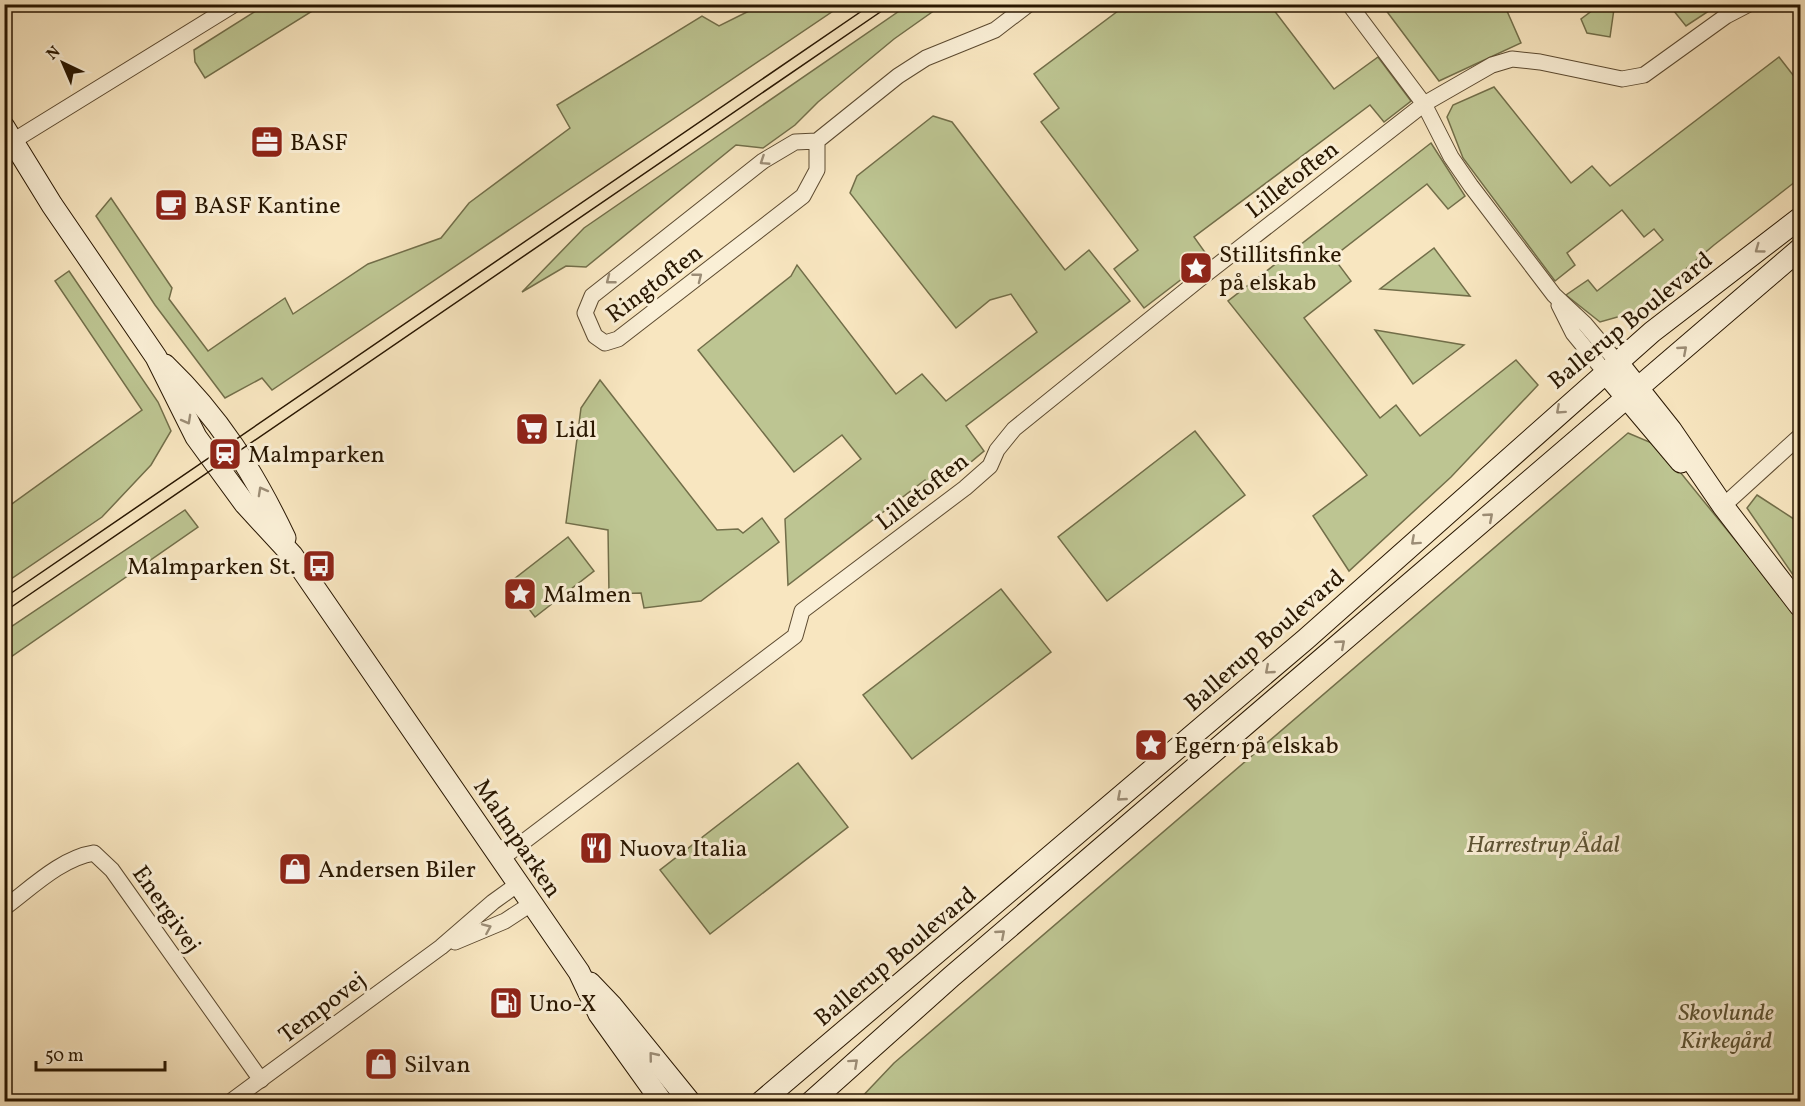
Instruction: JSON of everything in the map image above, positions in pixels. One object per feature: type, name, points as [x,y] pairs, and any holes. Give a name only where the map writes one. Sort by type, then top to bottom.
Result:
[{"type":"street","points":[[9,134],[235,4]]},
{"type":"street","name":"Ringtoften","points":[[817,141],[817,170],[803,196],[618,339],[605,343],[595,336],[585,313],[592,296],[763,161],[795,142],[817,141],[898,76],[926,58],[995,30],[1029,4]]},
{"type":"street","points":[[1349,4],[1424,104],[1452,157],[1471,186],[1554,295],[1585,324],[1611,367],[1633,394],[1671,430],[1723,506],[1800,606]]},
{"type":"street","name":"Lilletoften","points":[[501,859],[795,636],[802,611],[965,488],[990,466],[997,450],[1014,429],[1201,278],[1424,104],[1492,65],[1512,60],[1540,62],[1622,79],[1644,75],[1726,16],[1749,4]]},
{"type":"street","name":"Malmparken","points":[[9,134],[52,205],[156,357],[200,399],[218,422],[253,474],[292,555],[531,904],[579,972],[612,1006],[690,1101]]},
{"type":"street","name":"Ballerup Boulevard","points":[[761,1101],[1306,639],[1611,367],[1708,287],[1800,218]]},
{"type":"street","points":[[811,1101],[951,977],[1800,249]]},
{"type":"street","points":[[1723,506],[1800,436]]},
{"type":"street","name":"Energivej","points":[[4,908],[65,865],[85,855],[94,854],[112,870],[261,1080]]},
{"type":"street","name":"Tempovej","points":[[230,1101],[441,947],[493,902],[518,885]]},
{"type":"street","name":"Tempovej","points":[[441,947],[506,921],[531,904]]},
{"type":"street","name":"Malmparken","points":[[579,972],[599,1014],[662,1101]]},
{"type":"green space","points":[[267,4],[322,5],[205,78],[195,62],[194,50]]},
{"type":"green space","points":[[754,5],[842,5],[272,390],[262,378],[225,398],[155,305],[96,216],[111,198],[172,288],[169,299],[208,351],[285,298],[293,314],[368,264],[441,238],[469,203],[570,128],[557,105],[702,16],[719,26],[755,8]]},
{"type":"green space","points":[[908,5],[942,5],[894,39],[818,102],[795,125],[763,148],[736,145],[586,267],[566,266],[522,292],[584,228]]},
{"type":"green space","points":[[1126,5],[1270,5],[1334,89],[1378,57],[1411,101],[1384,122],[1370,105],[1194,237],[1209,258],[1144,308],[1114,269],[1138,250],[1041,122],[1059,108],[1034,74]]},
{"type":"green space","points":[[1382,5],[1515,5],[1507,11],[1521,43],[1439,81]]},
{"type":"green space","points":[[1669,5],[1718,5],[1686,26]]},
{"type":"green space","points":[[1597,7],[1614,9],[1610,37],[1587,33],[1581,19]]},
{"type":"green space","points":[[1779,57],[1800,84],[1800,178],[1714,245],[1635,312],[1600,322],[1566,295],[1588,280],[1597,291],[1663,240],[1654,229],[1644,237],[1622,210],[1567,253],[1575,265],[1555,281],[1463,158],[1447,117],[1453,105],[1494,87],[1571,183],[1592,166],[1610,186]]},
{"type":"green space","points":[[933,116],[952,122],[1065,270],[1089,250],[1130,301],[966,426],[984,451],[935,492],[925,480],[788,585],[785,519],[861,459],[842,435],[794,472],[698,350],[791,276],[797,265],[896,394],[922,374],[946,401],[1037,332],[1011,294],[990,300],[956,328],[850,193],[857,176]]},
{"type":"green space","points":[[1431,143],[1465,196],[1448,209],[1427,184],[1333,257],[1351,281],[1304,318],[1380,418],[1396,405],[1420,436],[1516,360],[1538,385],[1451,477],[1349,571],[1313,516],[1367,475],[1228,301]]},
{"type":"green space","points":[[1434,248],[1470,296],[1380,289]]},
{"type":"green space","points":[[69,271],[158,402],[171,431],[151,465],[102,517],[5,583],[5,509],[142,410],[55,281]]},
{"type":"green space","points":[[1375,330],[1464,345],[1413,384]]},
{"type":"green space","points":[[600,380],[717,530],[738,529],[743,533],[762,518],[779,542],[701,601],[644,608],[641,593],[609,594],[608,530],[566,523],[581,408]]},
{"type":"green space","points":[[1195,431],[1245,495],[1107,601],[1058,537]]},
{"type":"green space","name":"Harrestrup Ådal","points":[[1628,433],[1659,446],[1800,620],[1800,1101],[857,1102],[894,1063]]},
{"type":"green space","points":[[1757,495],[1800,523],[1800,585],[1747,508]]},
{"type":"green space","points":[[185,510],[198,527],[5,661],[5,631]]},
{"type":"green space","points":[[568,537],[594,571],[535,617],[509,583]]},
{"type":"green space","points":[[1001,589],[1051,652],[912,759],[863,695]]},
{"type":"green space","points":[[798,763],[848,827],[710,934],[660,870]]},
{"type":"tram line","points":[[4,598],[872,4]]},
{"type":"tram line","points":[[4,612],[892,4]]},
{"type":"place","name":"BASF","points":[[267,142]]},
{"type":"place","name":"BASF Kantine","points":[[171,205]]},
{"type":"place","name":"Stillitsfinke på elskab","points":[[1196,268]]},
{"type":"place","name":"Lidl","points":[[532,429]]},
{"type":"place","name":"Malmparken","points":[[225,454]]},
{"type":"place","name":"Malmparken St.","points":[[319,566]]},
{"type":"place","name":"Malmen","points":[[520,594]]},
{"type":"place","name":"Egern på elskab","points":[[1151,745]]},
{"type":"place","name":"Nuova Italia","points":[[596,848]]},
{"type":"place","name":"Andersen Biler","points":[[295,869]]},
{"type":"place","name":"Uno-X","points":[[506,1003]]},
{"type":"place","name":"Silvan","points":[[381,1064]]},
{"type":"park label","name":"Skovlunde Kirkegård","points":[[1726,1026]]}]
